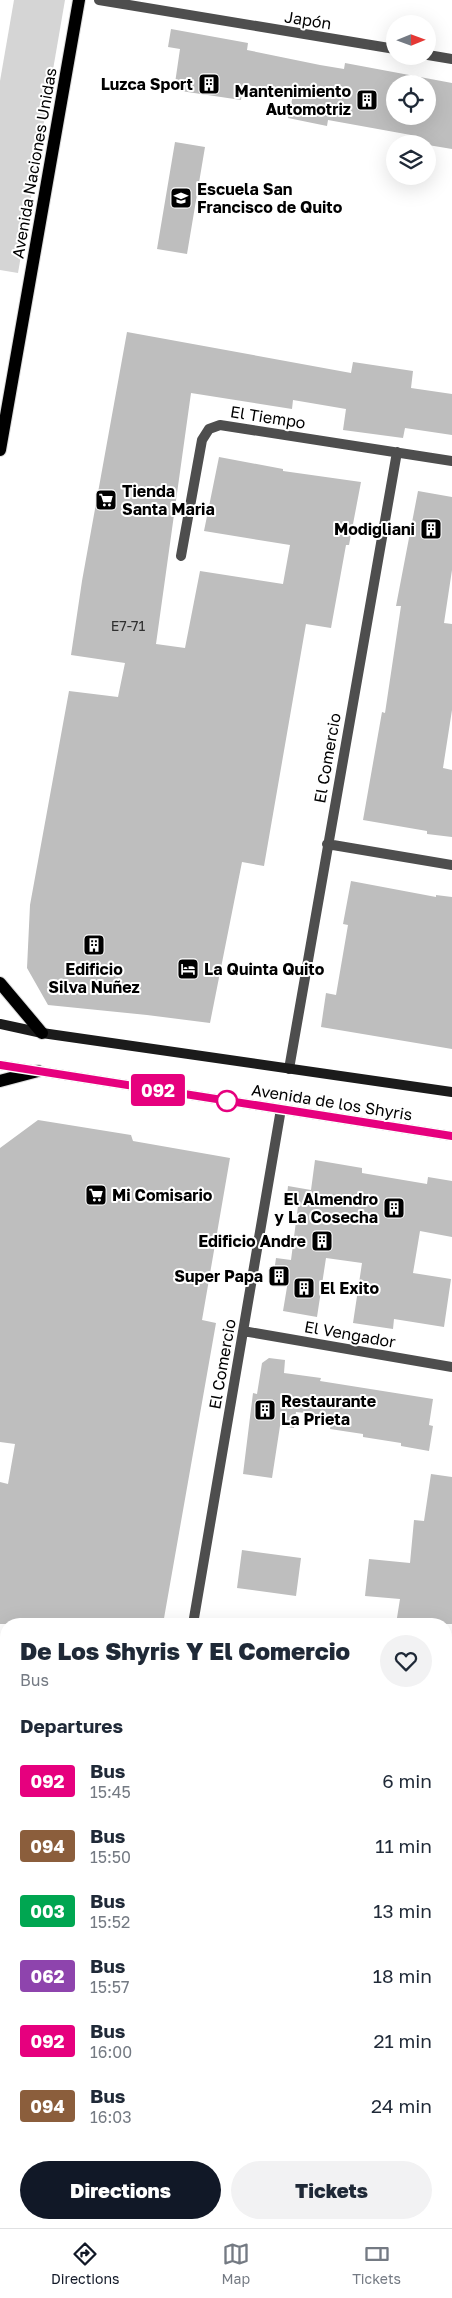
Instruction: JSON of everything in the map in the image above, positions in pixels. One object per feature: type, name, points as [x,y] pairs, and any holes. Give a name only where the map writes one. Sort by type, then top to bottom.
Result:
[{"type":"main road","name":"Avenida Naciones Unidas","points":[[0,450],[79,0]]},
{"type":"main road","points":[[0,983],[42,1033]]},
{"type":"main road","name":"Avenida de los Shyris","points":[[0,1024],[42,1033],[452,1092]]},
{"type":"main road","name":"Avenida de los Shyris","points":[[0,1065],[452,1136]]},
{"type":"main road","points":[[0,1081],[38,1071]]},
{"type":"street","name":"Japón","points":[[99,0],[386,48]]},
{"type":"street","points":[[436,56],[452,59]]},
{"type":"street","name":"El Tiempo","points":[[181,556],[202,440],[209,429],[220,424],[452,461]]},
{"type":"street","name":"El Comercio","points":[[289,1069],[397,452]]},
{"type":"street","points":[[327,844],[452,865]]},
{"type":"street","name":"El Comercio","points":[[194,1618],[281,1109]]},
{"type":"street","name":"El Vengador","points":[[243,1331],[452,1367]]},
{"type":"shaded area","points":[[14,0],[65,0],[18,273],[0,270],[0,81]]},
{"type":"building","points":[[171,29],[248,43],[247,50],[320,65],[344,69],[345,63],[409,75],[386,75],[386,125],[436,125],[436,80],[452,83],[452,149],[436,146],[436,135],[411,135],[328,120],[327,126],[288,118],[293,95],[243,84],[241,100],[174,90],[180,49],[168,47]]},
{"type":"building","name":"Escuela San Francisco de Quito","points":[[175,142],[205,147],[187,254],[157,249]]},
{"type":"building","points":[[127,332],[351,373],[353,362],[413,371],[411,388],[452,394],[452,435],[405,428],[403,438],[343,430],[346,409],[293,400],[292,409],[191,393],[156,644],[185,648],[200,571],[283,584],[290,545],[204,531],[219,457],[283,469],[283,471],[361,482],[349,545],[346,545],[331,628],[306,624],[264,866],[242,862],[210,1023],[48,1005],[27,968],[30,905],[69,691],[118,697],[125,663],[71,655],[82,581]]},
{"type":"building","points":[[418,491],[452,497],[452,570],[444,623],[452,624],[452,710],[443,768],[452,770],[452,837],[427,834],[427,831],[363,820],[382,712],[385,713],[401,606],[396,606]]},
{"type":"building","points":[[351,881],[436,897],[436,895],[452,897],[452,1049],[321,1027],[326,993],[336,995],[348,925],[343,924]]},
{"type":"building","points":[[38,1120],[131,1135],[133,1141],[230,1158],[202,1320],[216,1323],[164,1618],[0,1618],[0,1482],[8,1484],[15,1444],[0,1442],[0,1148]]},
{"type":"building","points":[[315,1160],[362,1168],[362,1173],[427,1184],[428,1177],[452,1181],[452,1237],[420,1231],[413,1273],[451,1279],[444,1327],[394,1319],[393,1329],[353,1323],[362,1263],[326,1258],[317,1317],[283,1311],[288,1281],[273,1279],[276,1258],[291,1260],[298,1206],[286,1205],[288,1186],[311,1190]]},
{"type":"building","points":[[269,1358],[285,1360],[284,1373],[321,1378],[320,1381],[433,1399],[429,1425],[433,1426],[429,1451],[401,1446],[401,1443],[363,1437],[363,1434],[330,1429],[332,1416],[296,1412],[294,1428],[280,1426],[272,1478],[243,1474],[253,1393],[257,1394],[262,1363]]},
{"type":"building","points":[[431,1474],[452,1477],[452,1618],[397,1618],[400,1599],[365,1596],[369,1559],[410,1563],[414,1520],[424,1521]]},
{"type":"building","points":[[242,1550],[301,1558],[296,1596],[237,1588]]},
{"type":"bus line","name":"092","points":[[0,1065],[452,1136]]},
{"type":"place","name":"Luzca Sport","points":[[209,84]]},
{"type":"place","name":"Mantenimiento Automotriz","points":[[367,100]]},
{"type":"place","name":"Escuela San Francisco de Quito","points":[[181,198]]},
{"type":"place","name":"Tienda Santa Maria","points":[[106,500]]},
{"type":"place","name":"Modigliani","points":[[431,529]]},
{"type":"place","name":"Edificio Silva Nuñez","points":[[94,945]]},
{"type":"place","name":"La Quinta Quito","points":[[188,969]]},
{"type":"place","name":"Mi Comisario","points":[[96,1195]]},
{"type":"place","name":"El Almendro y La Cosecha","points":[[394,1208]]},
{"type":"place","name":"Edificio Andre","points":[[322,1241]]},
{"type":"place","name":"Super Papa","points":[[279,1276]]},
{"type":"place","name":"El Exito","points":[[304,1288]]},
{"type":"place","name":"Restaurante La Prieta","points":[[265,1410]]}]
